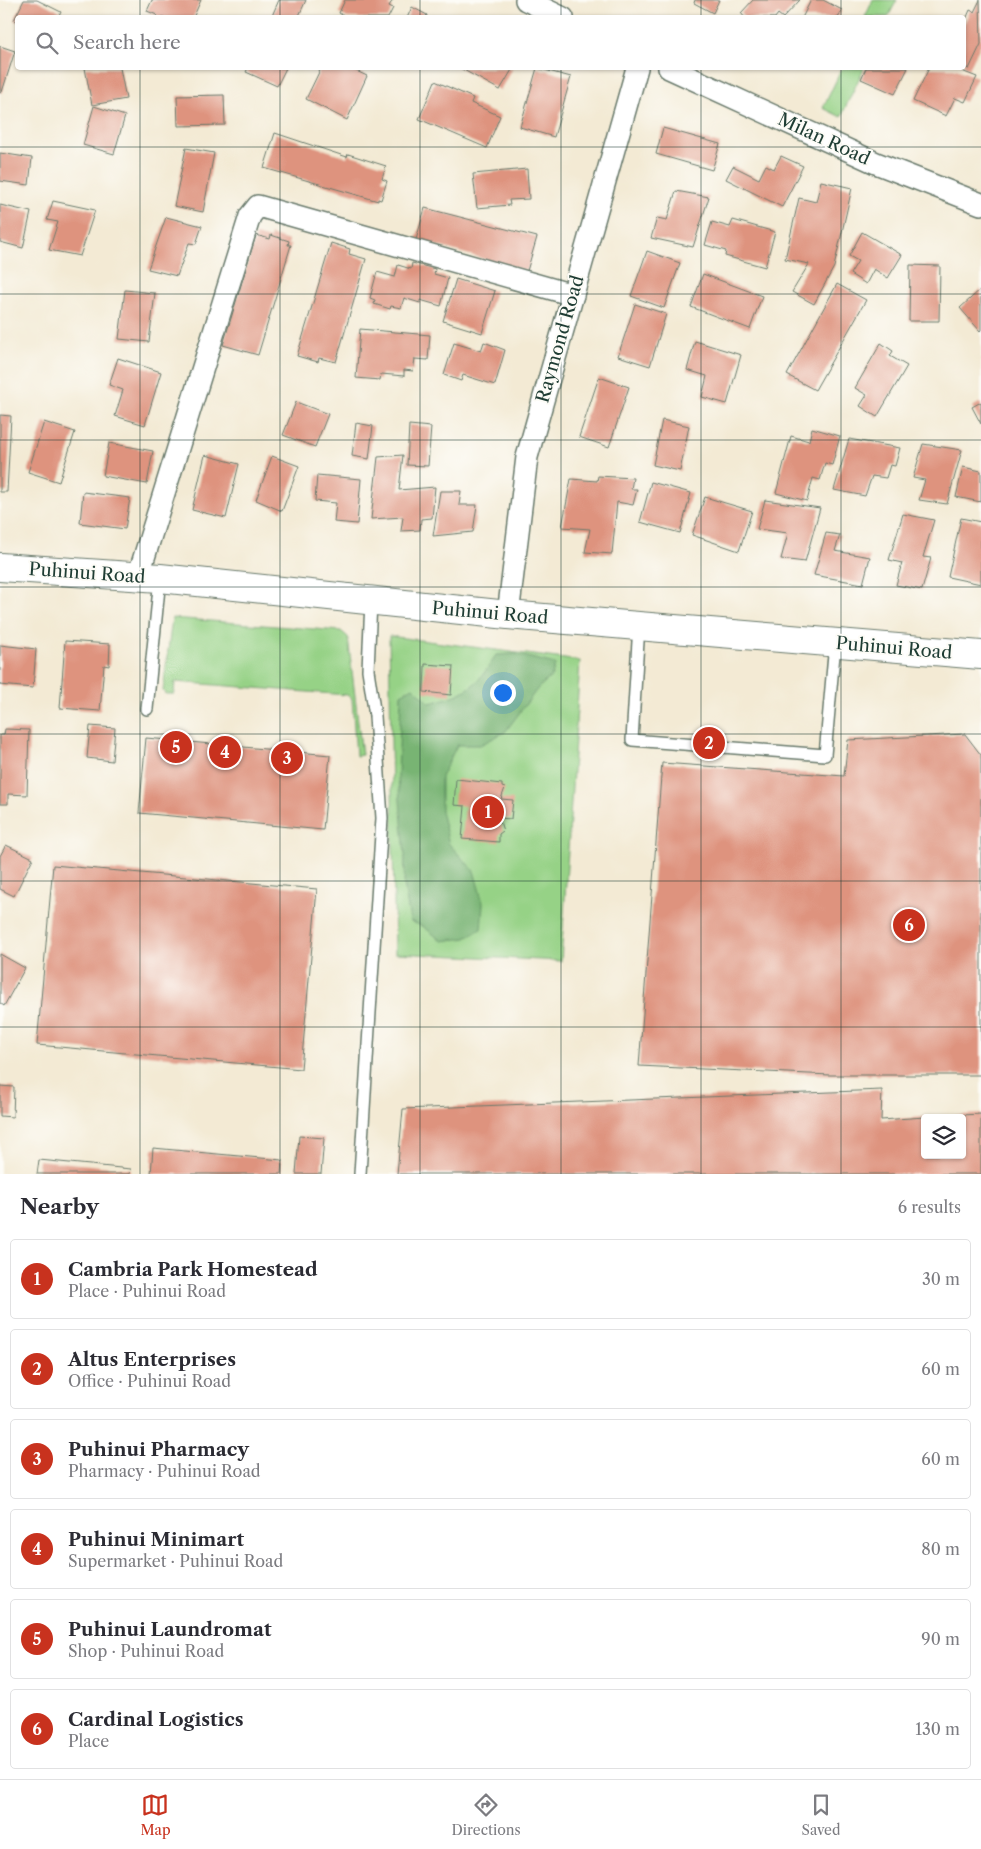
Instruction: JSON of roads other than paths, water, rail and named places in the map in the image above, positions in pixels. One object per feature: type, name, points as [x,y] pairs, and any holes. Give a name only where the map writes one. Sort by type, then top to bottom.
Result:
[{"type":"main road","name":"Puhinui Road","points":[[0,567],[149,577],[508,615],[981,655]]},
{"type":"street","points":[[526,0],[557,15]]},
{"type":"street","name":"Raymond Road","points":[[508,615],[527,457],[636,70]]},
{"type":"street","name":"Milan Road","points":[[673,70],[876,163],[981,204]]},
{"type":"street","points":[[149,577],[250,216],[258,206],[572,295]]},
{"type":"lane","points":[[147,709],[149,577]]},
{"type":"lane","points":[[360,1174],[382,818],[375,716],[368,670],[371,601]]},
{"type":"lane","points":[[640,626],[632,740],[642,741],[824,755],[834,643]]},
{"type":"place","name":"Altus Enterprises","points":[[709,743]]},
{"type":"place","name":"Puhinui Laundromat","points":[[176,747]]},
{"type":"place","name":"Puhinui Minimart","points":[[225,752]]},
{"type":"place","name":"Puhinui Pharmacy","points":[[287,758]]},
{"type":"place","name":"Cambria Park Homestead","points":[[488,812]]},
{"type":"place","name":"Cardinal Logistics","points":[[909,925]]}]
